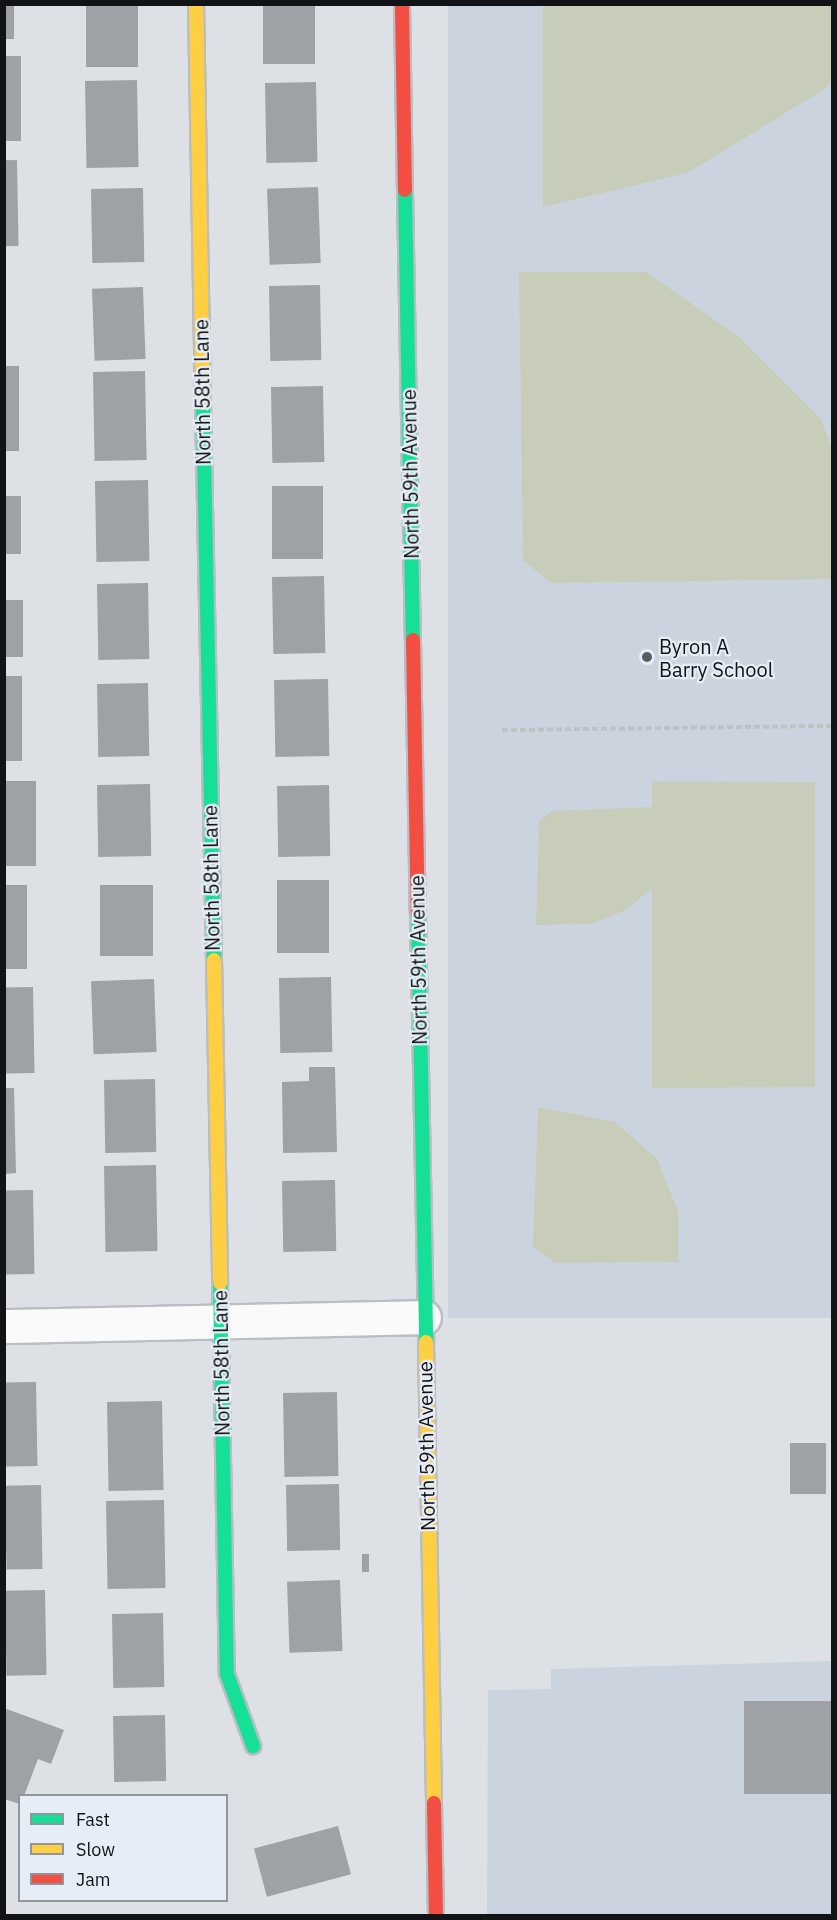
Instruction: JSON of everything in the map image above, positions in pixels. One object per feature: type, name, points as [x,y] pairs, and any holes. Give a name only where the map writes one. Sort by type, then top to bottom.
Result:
[{"type":"main road","name":"North 58th Lane","points":[[196,4],[227,1674],[253,1746]]},
{"type":"main road","name":"North 59th Avenue","points":[[402,4],[436,1916]]},
{"type":"street","points":[[4,1326],[424,1317]]},
{"type":"path","points":[[502,730],[832,726]]},
{"type":"shaded area","name":"Byron A Barry School","points":[[448,5],[832,5],[832,1318],[448,1318]]},
{"type":"shaded area","points":[[832,1661],[832,1915],[487,1916],[488,1690],[551,1689],[551,1669]]},
{"type":"green space","points":[[543,5],[832,5],[832,80],[825,89],[687,173],[543,207]]},
{"type":"green space","points":[[519,272],[646,272],[738,336],[821,419],[832,449],[832,579],[551,583],[523,560]]},
{"type":"green space","points":[[652,781],[815,782],[815,1087],[652,1088],[652,888],[626,910],[590,924],[536,925],[539,822],[551,811],[652,807]]},
{"type":"green space","points":[[538,1107],[615,1122],[657,1159],[678,1211],[678,1262],[555,1263],[533,1246]]},
{"type":"building","points":[[4,4],[14,4],[14,39],[4,39]]},
{"type":"building","points":[[86,4],[138,4],[138,67],[86,67]]},
{"type":"building","points":[[263,4],[315,4],[315,64],[263,64]]},
{"type":"building","points":[[4,56],[21,56],[21,141],[4,141]]},
{"type":"building","points":[[137,80],[139,167],[87,168],[85,81]]},
{"type":"building","points":[[316,82],[317,162],[266,163],[265,83]]},
{"type":"building","points":[[4,160],[17,160],[19,246],[6,246]]},
{"type":"building","points":[[318,187],[321,263],[270,265],[267,189]]},
{"type":"building","points":[[143,188],[144,262],[92,263],[91,189]]},
{"type":"building","points":[[320,285],[321,360],[270,361],[269,286]]},
{"type":"building","points":[[143,287],[146,359],[95,361],[92,289]]},
{"type":"building","points":[[5,366],[19,366],[19,451],[5,451]]},
{"type":"building","points":[[145,371],[147,460],[95,461],[93,372]]},
{"type":"building","points":[[323,386],[324,462],[272,463],[271,387]]},
{"type":"building","points":[[148,480],[149,561],[96,562],[95,481]]},
{"type":"building","points":[[272,486],[323,486],[323,559],[272,559]]},
{"type":"building","points":[[4,496],[21,496],[21,554],[4,554]]},
{"type":"building","points":[[324,576],[325,653],[273,654],[272,577]]},
{"type":"building","points":[[148,583],[149,659],[98,660],[97,584]]},
{"type":"building","points":[[4,600],[23,600],[23,657],[4,657]]},
{"type":"building","points":[[4,676],[22,676],[22,761],[4,761]]},
{"type":"building","points":[[328,679],[329,756],[275,757],[274,680]]},
{"type":"building","points":[[148,683],[149,756],[98,757],[97,684]]},
{"type":"building","points":[[5,781],[36,781],[36,866],[5,866]]},
{"type":"building","points":[[150,784],[151,856],[98,857],[97,785]]},
{"type":"building","points":[[329,785],[330,856],[278,857],[277,786]]},
{"type":"building","points":[[277,880],[329,880],[329,953],[277,953]]},
{"type":"building","points":[[5,885],[27,885],[27,969],[5,969]]},
{"type":"building","points":[[100,885],[153,885],[153,956],[100,956]]},
{"type":"building","points":[[331,977],[332,1052],[280,1053],[279,978]]},
{"type":"building","points":[[154,979],[157,1052],[94,1054],[91,981]]},
{"type":"building","points":[[33,987],[35,1073],[6,1073],[4,988]]},
{"type":"building","points":[[309,1067],[335,1067],[337,1152],[283,1153],[282,1082],[309,1081]]},
{"type":"building","points":[[155,1079],[156,1152],[105,1153],[104,1080]]},
{"type":"building","points":[[5,1088],[14,1088],[16,1173],[5,1174]]},
{"type":"building","points":[[156,1165],[158,1251],[106,1252],[104,1166]]},
{"type":"building","points":[[335,1180],[336,1251],[283,1252],[282,1181]]},
{"type":"building","points":[[33,1190],[34,1274],[5,1274],[4,1191]]},
{"type":"building","points":[[36,1382],[37,1466],[5,1467],[4,1383]]},
{"type":"building","points":[[337,1392],[338,1476],[284,1477],[283,1393]]},
{"type":"building","points":[[162,1401],[164,1490],[109,1491],[107,1402]]},
{"type":"building","points":[[790,1443],[826,1443],[826,1494],[790,1494]]},
{"type":"building","points":[[339,1484],[340,1550],[287,1551],[286,1485]]},
{"type":"building","points":[[41,1485],[42,1569],[6,1570],[5,1486]]},
{"type":"building","points":[[164,1500],[166,1588],[108,1589],[106,1501]]},
{"type":"building","points":[[362,1554],[369,1554],[369,1572],[362,1572]]},
{"type":"building","points":[[340,1580],[342,1651],[290,1653],[287,1582]]},
{"type":"building","points":[[45,1590],[46,1675],[6,1676],[5,1591]]},
{"type":"building","points":[[163,1613],[164,1687],[113,1688],[112,1614]]},
{"type":"building","points":[[744,1701],[832,1701],[832,1794],[744,1794]]},
{"type":"building","points":[[4,1708],[64,1730],[51,1764],[38,1759],[25,1794],[18,1794],[18,1803],[4,1799]]},
{"type":"building","points":[[165,1715],[166,1781],[114,1782],[113,1716]]},
{"type":"building","points":[[338,1826],[351,1874],[267,1897],[254,1849]]},
{"type":"traffic: fast","points":[[405,190],[413,640]]},
{"type":"traffic: fast","points":[[203,403],[214,960]]},
{"type":"traffic: fast","points":[[418,913],[426,1342]]},
{"type":"traffic: fast","points":[[220,1283],[227,1674],[253,1746]]},
{"type":"traffic: slow","points":[[196,4],[203,403]]},
{"type":"traffic: slow","points":[[214,960],[220,1283]]},
{"type":"traffic: slow","points":[[426,1342],[434,1803]]},
{"type":"traffic: jam","points":[[402,4],[405,190]]},
{"type":"traffic: jam","points":[[413,640],[418,913]]},
{"type":"traffic: jam","points":[[434,1803],[436,1916]]},
{"type":"place","name":"Byron A Barry School","points":[[647,657]]}]
